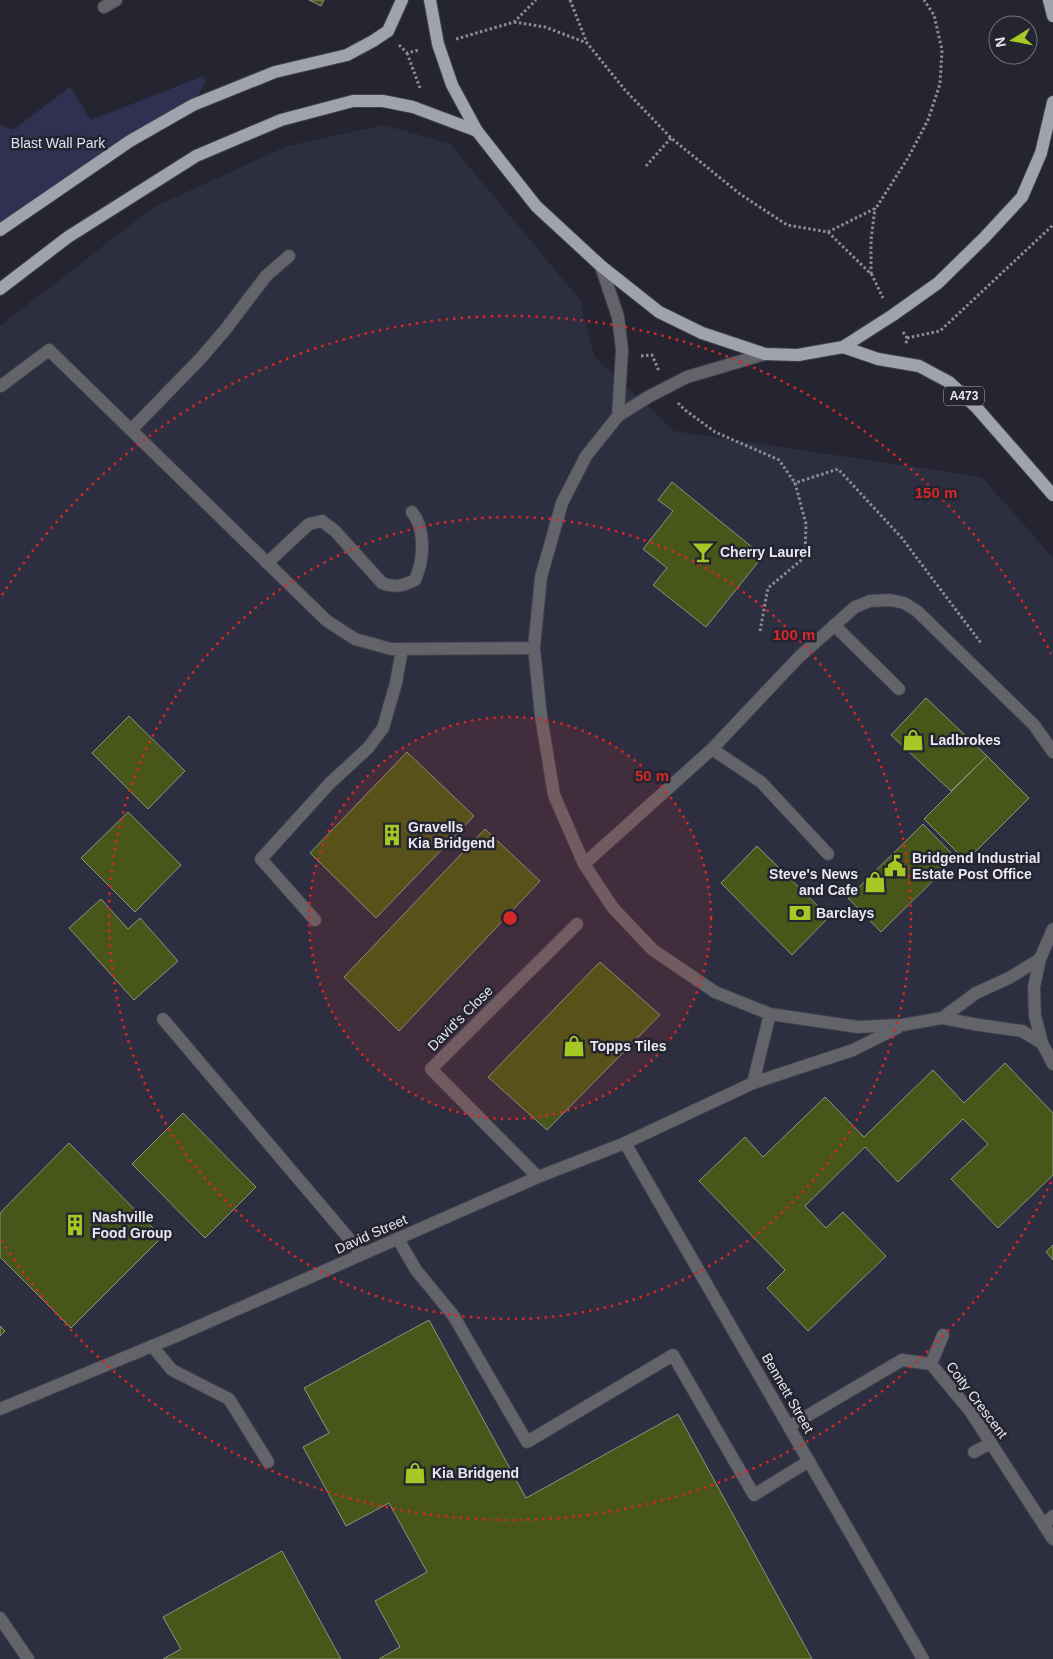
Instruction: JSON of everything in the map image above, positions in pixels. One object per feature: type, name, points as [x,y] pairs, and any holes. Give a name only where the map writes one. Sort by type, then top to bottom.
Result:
[{"type":"main road","points":[[0,230],[130,141],[193,104],[275,72],[347,55],[373,41],[388,31],[402,0]]},
{"type":"main road","points":[[430,0],[438,44],[452,85],[477,131],[536,206],[601,266],[659,312],[702,332],[765,354],[798,355],[843,347],[938,283],[984,238],[1022,196],[1041,153],[1053,102]]},
{"type":"main road","points":[[1049,0],[1053,16]]},
{"type":"main road","points":[[0,289],[68,237],[196,156],[281,120],[353,101],[383,101],[413,107],[477,131]]},
{"type":"main road","name":"A473","points":[[843,347],[878,359],[919,366],[949,382],[976,407],[1053,496]]},
{"type":"street","points":[[104,7],[116,0]]},
{"type":"street","points":[[131,430],[201,358],[266,276],[289,256]]},
{"type":"street","points":[[601,266],[618,317],[622,350],[618,416]]},
{"type":"street","points":[[0,386],[49,350],[327,621],[355,639],[391,649],[534,648]]},
{"type":"street","points":[[765,354],[686,377],[648,397],[618,416],[586,456],[562,503],[541,577],[534,648],[541,716],[554,795],[584,864],[613,908],[652,950],[715,992],[770,1014],[858,1027],[902,1025],[942,1018],[1022,1031],[1042,1043]]},
{"type":"street","points":[[267,562],[309,524],[322,521],[335,531],[382,583],[392,588],[404,585],[415,580],[420,569],[421,538],[418,520],[412,512]]},
{"type":"street","points":[[584,864],[712,749],[799,657],[855,606],[870,601],[890,600],[904,603],[917,611],[1034,725],[1053,752]]},
{"type":"street","points":[[834,625],[899,689]]},
{"type":"street","points":[[315,920],[261,858],[330,783],[368,748],[383,728],[396,683],[402,649]]},
{"type":"street","points":[[712,749],[761,782],[828,854]]},
{"type":"street","name":"David's Close","points":[[538,1177],[431,1069],[577,924]]},
{"type":"street","points":[[1053,929],[1040,959],[1034,987],[1035,1016],[1042,1043],[1053,1064]]},
{"type":"street","points":[[942,1018],[976,994],[1009,978],[1040,959]]},
{"type":"street","points":[[753,1083],[770,1014]]},
{"type":"street","points":[[163,1019],[362,1254]]},
{"type":"street","name":"David Street","points":[[0,1409],[152,1346],[538,1177],[625,1143],[753,1083],[853,1050],[902,1025]]},
{"type":"street","name":"Bennett Street","points":[[625,1143],[923,1659]]},
{"type":"street","points":[[398,1239],[416,1270],[453,1315],[527,1442],[673,1355],[754,1495],[809,1460]]},
{"type":"street","points":[[931,1364],[944,1335]]},
{"type":"street","points":[[152,1346],[172,1370],[229,1399],[268,1462]]},
{"type":"street","name":"Coity Crescent","points":[[790,1426],[902,1360],[931,1364],[970,1411],[991,1443],[1048,1520],[1053,1539]]},
{"type":"street","points":[[974,1452],[991,1443]]},
{"type":"street","points":[[0,1618],[28,1659]]},
{"type":"path","points":[[570,0],[588,44],[625,90],[671,138],[740,194],[787,225],[828,232],[872,275],[907,338],[903,363]]},
{"type":"path","points":[[872,275],[871,240],[876,208],[908,158],[928,120],[940,84],[942,50],[934,14],[924,0]]},
{"type":"path","points":[[514,22],[545,27],[588,44]]},
{"type":"path","points":[[646,166],[671,138]]},
{"type":"path","points":[[828,232],[876,208]]},
{"type":"path","points":[[907,338],[940,331],[1053,225]]},
{"type":"path","points":[[637,356],[652,355],[660,371]]},
{"type":"path","points":[[676,401],[715,432],[779,460],[795,483],[806,524],[805,557],[768,588],[760,631]]},
{"type":"path","points":[[795,483],[838,469],[901,537],[982,645]]},
{"type":"shaded area","points":[[384,125],[450,144],[580,300],[594,356],[674,431],[982,477],[1053,558],[1053,1659],[0,1659],[0,326],[152,208],[287,146]]},
{"type":"green space","name":"Blast Wall Park","points":[[203,76],[205,82],[193,105],[0,228],[0,125],[13,130],[70,87],[91,120]]},
{"type":"building","points":[[309,0],[324,0],[321,6]]},
{"type":"building","name":"Cherry Laurel","points":[[672,482],[763,556],[706,627],[653,585],[667,568],[643,549],[673,511],[658,500]]},
{"type":"building","points":[[926,698],[987,756],[951,791],[891,735]]},
{"type":"building","points":[[129,716],[185,771],[148,809],[92,753]]},
{"type":"building","name":"Gravells Kia Bridgend","points":[[407,752],[474,816],[376,918],[310,853]]},
{"type":"building","points":[[987,756],[1029,798],[966,861],[924,819]]},
{"type":"building","points":[[128,812],[181,865],[135,912],[81,858]]},
{"type":"building","points":[[923,824],[956,858],[881,932],[848,898]]},
{"type":"building","points":[[485,829],[540,881],[399,1031],[344,977]]},
{"type":"building","points":[[757,846],[829,917],[792,955],[721,883]]},
{"type":"building","points":[[101,899],[128,929],[140,918],[178,961],[134,1000],[69,928]]},
{"type":"building","name":"Topps Tiles","points":[[600,962],[660,1015],[547,1130],[488,1077]]},
{"type":"building","points":[[1005,1063],[1053,1113],[1053,1175],[998,1228],[951,1179],[988,1144],[963,1119],[898,1182],[865,1147],[805,1206],[826,1228],[843,1212],[886,1256],[808,1331],[767,1288],[785,1270],[699,1181],[745,1137],[763,1157],[825,1097],[864,1137],[933,1070],[964,1103]]},
{"type":"building","points":[[183,1113],[256,1187],[205,1238],[132,1164]]},
{"type":"building","name":"Nashville Food Group","points":[[69,1143],[162,1237],[71,1328],[0,1257],[0,1213]]},
{"type":"building","points":[[1053,1245],[1053,1260],[1046,1252]]},
{"type":"building","name":"Kia Bridgend","points":[[429,1320],[526,1498],[678,1414],[812,1659],[379,1659],[400,1647],[375,1601],[427,1572],[389,1503],[346,1526],[303,1447],[329,1433],[304,1388]]},
{"type":"building","points":[[0,1326],[5,1331],[0,1336]]},
{"type":"building","points":[[282,1551],[341,1659],[163,1659],[181,1649],[163,1617]]},
{"type":"place","name":"Cherry Laurel","points":[[703,552]]},
{"type":"place","name":"Ladbrokes","points":[[913,740]]},
{"type":"place","name":"Gravells Kia Bridgend","points":[[392,835]]},
{"type":"place","name":"Bridgend Industrial Estate Post Office","points":[[895,866]]},
{"type":"place","name":"Steve's News and Cafe","points":[[875,882]]},
{"type":"place","name":"Barclays","points":[[800,913]]},
{"type":"place","name":"Topps Tiles","points":[[574,1046]]},
{"type":"place","name":"Nashville Food Group","points":[[75,1225]]},
{"type":"place","name":"Kia Bridgend","points":[[415,1473]]}]
